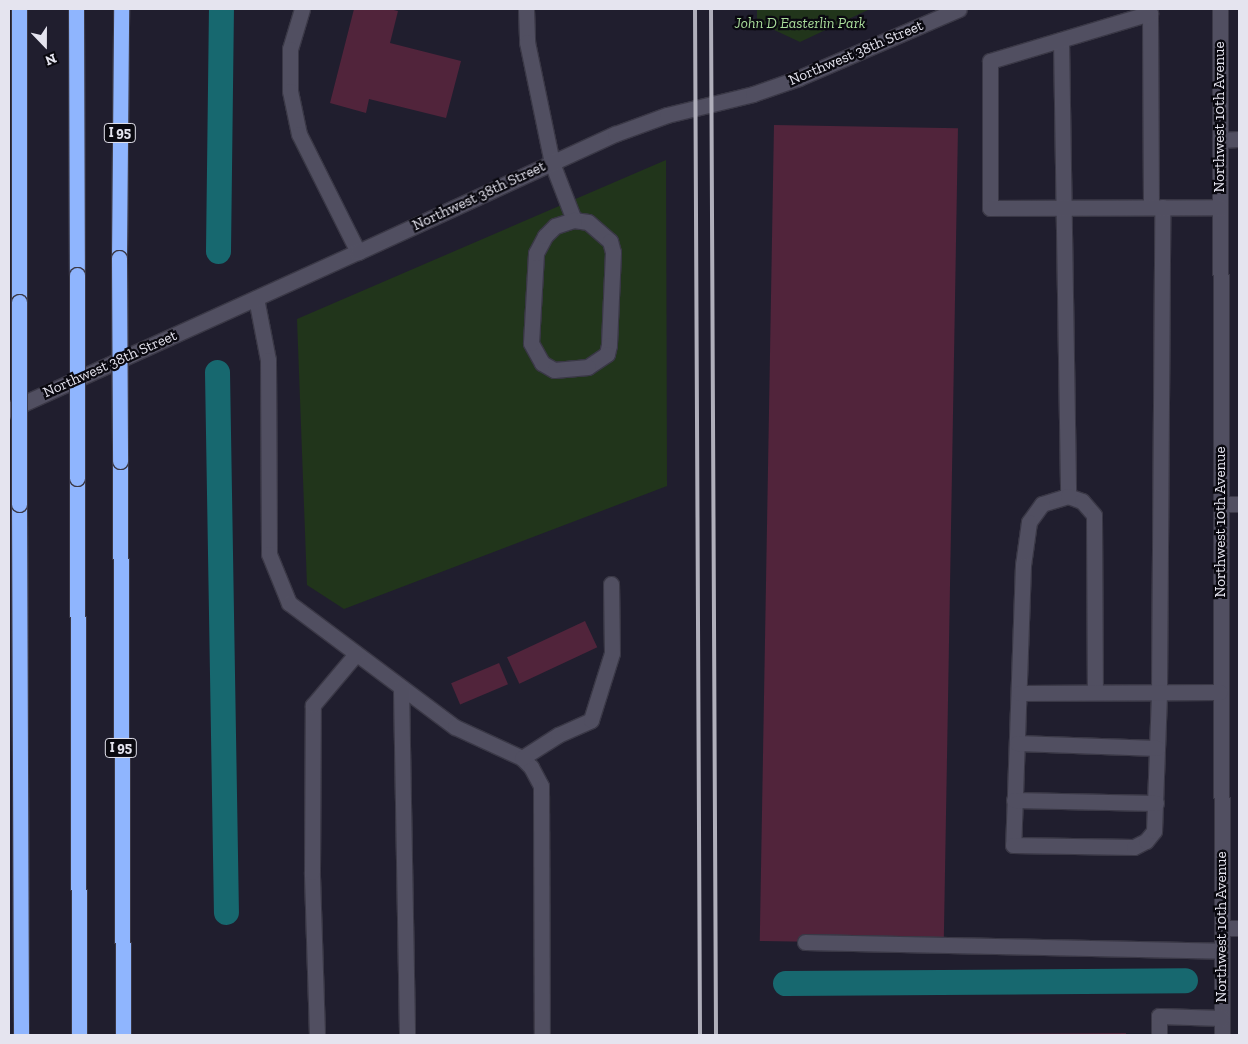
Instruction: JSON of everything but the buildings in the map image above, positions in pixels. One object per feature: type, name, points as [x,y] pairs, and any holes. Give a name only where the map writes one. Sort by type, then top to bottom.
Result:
[{"type":"highway","points":[[19,9],[21,1035]]},
{"type":"highway","points":[[76,9],[79,1035]]},
{"type":"highway","name":"I 95","points":[[121,9],[119,258],[122,1035]]},
{"type":"street","points":[[302,9],[290,49],[290,91],[299,134],[358,252]]},
{"type":"street","points":[[526,9],[528,42],[552,163],[574,220]]},
{"type":"street","name":"Northwest 38th Street","points":[[9,410],[614,134],[667,115],[753,94],[799,78],[959,9]]},
{"type":"street","name":"Northwest 10th Avenue","points":[[1220,9],[1222,1035]]},
{"type":"street","points":[[1095,691],[1094,515],[1082,501],[1068,496],[1042,504],[1029,522],[1023,565],[1013,845],[1134,847],[1146,841],[1154,830],[1159,692],[1156,207],[1150,13],[990,61],[990,208],[1064,208],[1156,207],[1220,207]]},
{"type":"street","points":[[1061,40],[1068,496]]},
{"type":"street","points":[[1220,140],[1239,139]]},
{"type":"street","points":[[574,220],[588,222],[610,241],[613,252],[609,345],[607,354],[588,367],[554,370],[542,363],[531,343],[536,253],[545,236],[555,226],[574,220]]},
{"type":"street","points":[[256,298],[268,360],[269,554],[289,603],[456,728],[522,758],[531,767],[540,786],[542,1035]]},
{"type":"street","points":[[1221,504],[1239,504]]},
{"type":"street","points":[[522,758],[558,735],[591,720],[612,653],[611,584]]},
{"type":"street","points":[[317,1035],[312,872],[314,705],[356,654]]},
{"type":"street","points":[[402,688],[407,1035]]},
{"type":"street","points":[[1019,692],[1220,692]]},
{"type":"street","points":[[1017,743],[1157,748]]},
{"type":"street","points":[[1014,800],[1156,803]]},
{"type":"street","points":[[1222,928],[1239,928]]},
{"type":"street","points":[[805,942],[1222,951]]},
{"type":"street","points":[[1159,1035],[1159,1016],[1222,1018]]},
{"type":"green space","name":"John D Easterlin Park","points":[[757,9],[870,9],[800,42],[757,22]]},
{"type":"green space","points":[[666,160],[667,486],[344,609],[307,585],[297,319]]},
{"type":"waterway","points":[[218,251],[221,9]]},
{"type":"waterway","points":[[217,372],[226,912]]},
{"type":"waterway","points":[[785,983],[1185,980]]},
{"type":"railway","points":[[695,9],[700,1035]]},
{"type":"railway","points":[[711,9],[716,1035]]}]
